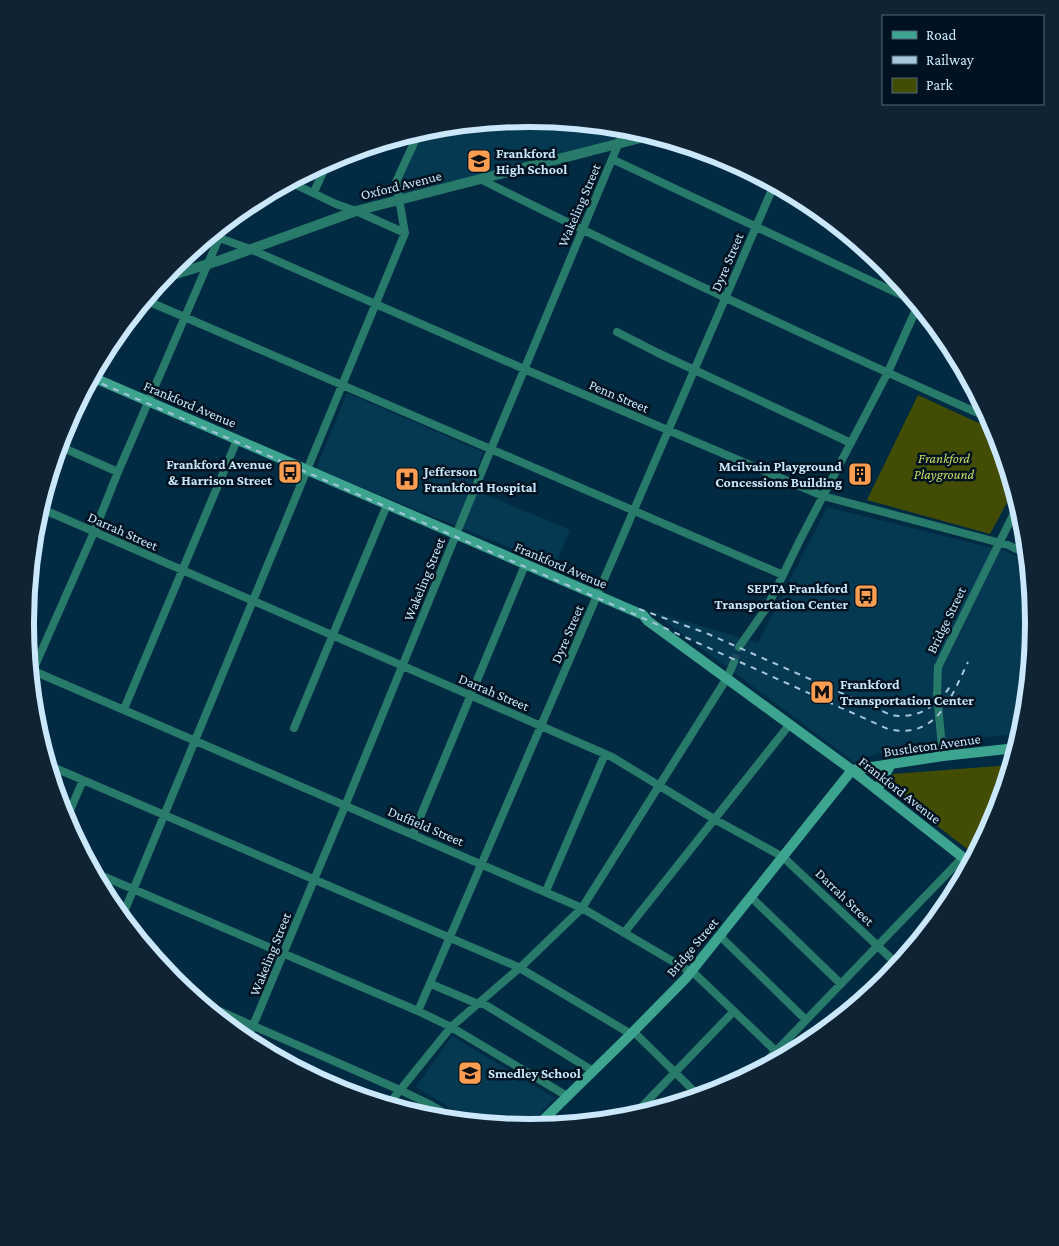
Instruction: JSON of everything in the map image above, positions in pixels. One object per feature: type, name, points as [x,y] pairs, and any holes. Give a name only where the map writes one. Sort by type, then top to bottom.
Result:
[{"type":"main road","name":"Frankford Avenue","points":[[98,379],[643,615],[648,621],[852,770],[965,859]]},
{"type":"main road","name":"Bustleton Avenue","points":[[852,770],[943,756],[1009,749]]},
{"type":"main road","points":[[877,790],[891,764]]},
{"type":"main road","name":"Bridge Street","points":[[544,1119],[691,972],[852,770]]},
{"type":"street","name":"Wakeling Street","points":[[251,1032],[622,136]]},
{"type":"street","name":"Oxford Avenue","points":[[178,273],[356,211],[636,139]]},
{"type":"street","points":[[125,910],[405,233],[396,182],[415,141]]},
{"type":"street","points":[[612,159],[901,295]]},
{"type":"street","points":[[314,192],[323,172]]},
{"type":"street","points":[[480,179],[582,230],[978,413]]},
{"type":"street","points":[[298,185],[336,204],[405,233]]},
{"type":"street","name":"Dyre Street","points":[[418,1011],[771,191]]},
{"type":"street","name":"Penn Street","points":[[219,237],[250,249],[668,431],[823,496],[1008,545],[1020,551]]},
{"type":"street","points":[[36,662],[94,532],[207,264],[213,242]]},
{"type":"street","points":[[151,303],[783,575]]},
{"type":"street","points":[[739,647],[767,607],[888,372],[915,312]]},
{"type":"street","points":[[618,332],[851,444]]},
{"type":"street","points":[[124,710],[237,440]]},
{"type":"street","points":[[65,449],[118,472]]},
{"type":"street","points":[[294,728],[387,505]]},
{"type":"street","name":"Darrah Street","points":[[47,511],[612,757],[714,819],[783,857],[893,960]]},
{"type":"street","name":"Bridge Street","points":[[943,756],[937,695],[938,667],[1013,515]]},
{"type":"street","points":[[413,834],[525,565]]},
{"type":"street","points":[[393,1099],[451,1026],[518,967],[524,964],[582,908],[727,678],[734,662]]},
{"type":"street","name":"Duffield Street","points":[[37,674],[124,710],[582,908],[691,972],[776,1052]]},
{"type":"street","points":[[624,933],[790,724]]},
{"type":"street","points":[[546,892],[605,754]]},
{"type":"street","points":[[56,768],[518,967],[632,1033],[692,1091]]},
{"type":"street","points":[[70,810],[83,780]]},
{"type":"street","points":[[785,1047],[806,1020],[878,946],[962,864]]},
{"type":"street","points":[[103,876],[451,1026],[567,1096]]},
{"type":"street","points":[[751,897],[841,984]]},
{"type":"street","points":[[720,936],[806,1020]]},
{"type":"street","points":[[431,984],[478,1004],[484,1004],[593,1071]]},
{"type":"street","points":[[642,1105],[734,1011]]},
{"type":"street","points":[[223,1012],[400,1090],[439,1110]]},
{"type":"shaded area","name":"Frankford High School","points":[[530,127],[594,131],[622,136],[619,143],[399,199],[396,182],[415,141],[433,137],[465,131]]},
{"type":"shaded area","name":"Jefferson Frankford Hospital","points":[[347,393],[483,452],[470,488],[570,530],[555,566],[316,469]]},
{"type":"shaded area","name":"SEPTA Frankford Transportation Center","points":[[827,507],[1005,551],[1021,558],[1025,623],[1024,655],[1021,688],[1012,735],[906,744],[854,762],[653,612],[758,643]]},
{"type":"shaded area","name":"Smedley School","points":[[452,1036],[555,1098],[534,1119],[497,1118],[461,1114],[416,1087]]},
{"type":"green space","name":"Frankford Playground","points":[[918,395],[984,426],[999,464],[1009,499],[990,534],[867,500]]},
{"type":"green space","points":[[1004,766],[988,813],[969,851],[888,788],[893,774]]},
{"type":"tunnel","points":[[734,662],[739,647]]},
{"type":"railway","points":[[97,381],[625,610],[888,729],[905,731],[919,728],[930,722],[940,713],[948,701],[968,662]]},
{"type":"railway","points":[[639,609],[706,633],[891,715],[910,715],[926,710],[940,699],[951,685]]},
{"type":"place","name":"Frankford High School","points":[[479,161]]},
{"type":"place","name":"Frankford Avenue & Harrison Street","points":[[290,472]]},
{"type":"place","name":"Mcilvain Playground Concessions Building","points":[[860,474]]},
{"type":"place","name":"Jefferson Frankford Hospital","points":[[407,479]]},
{"type":"place","name":"SEPTA Frankford Transportation Center","points":[[866,596]]},
{"type":"place","name":"Frankford Transportation Center","points":[[822,692]]},
{"type":"place","name":"Smedley School","points":[[470,1073]]}]
